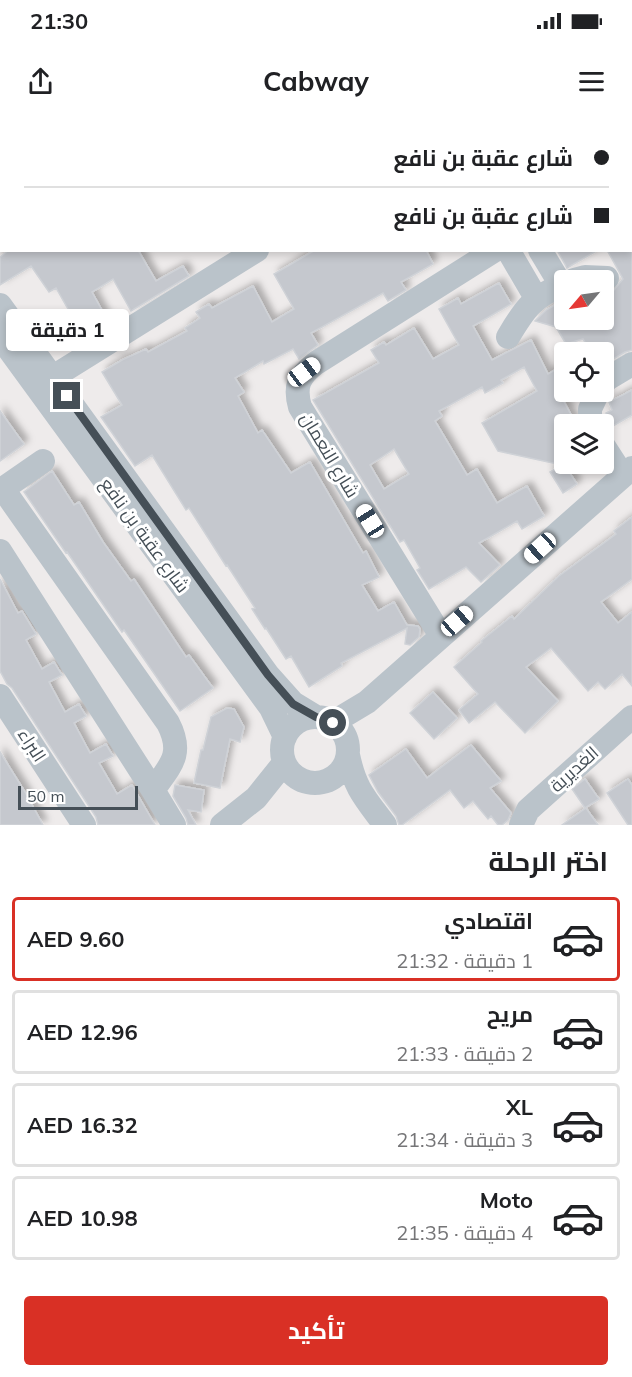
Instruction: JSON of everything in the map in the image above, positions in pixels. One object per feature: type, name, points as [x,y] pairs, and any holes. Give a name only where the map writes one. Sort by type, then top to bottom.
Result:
[{"type":"street","points":[[43,379],[254,252]]},
{"type":"street","name":"شارع النعمان","points":[[441,636],[300,407],[297,395],[298,384],[304,372],[316,363],[492,252]]},
{"type":"street","points":[[509,252],[536,298]]},
{"type":"street","points":[[542,252],[556,270]]},
{"type":"street","points":[[508,337],[536,298],[554,289]]},
{"type":"street","name":"شارع عقبة بن نافع","points":[[0,305],[43,379],[271,708],[285,737]]},
{"type":"street","name":"شارع عقبة بن نافع","points":[[0,337],[43,379],[268,675],[293,704],[335,733]]},
{"type":"street","points":[[614,374],[632,364]]},
{"type":"street","points":[[335,733],[366,702],[628,472],[614,457]]},
{"type":"street","points":[[43,461],[2,490],[174,734],[175,759],[153,790]]},
{"type":"street","points":[[0,551],[174,825]]},
{"type":"street","name":"البراء","points":[[3,707],[84,825]]},
{"type":"street","name":"الغديرية","points":[[520,825],[528,810],[632,717]]},
{"type":"street","points":[[369,825],[341,791],[322,783],[309,783],[290,770],[282,745],[292,726],[303,719],[335,733],[358,789],[385,825]]},
{"type":"street","points":[[322,783],[334,777],[343,767],[335,733]]},
{"type":"street","points":[[222,825],[290,770]]},
{"type":"building","points":[[6,252],[139,252],[156,281],[183,266],[189,276],[131,311],[113,279],[92,292],[110,325],[83,341],[56,288],[49,292],[31,266],[0,285],[0,257]]},
{"type":"building","points":[[312,252],[427,252],[433,264],[401,282],[406,290],[388,301],[383,293],[311,333],[318,345],[299,359],[293,349],[264,364],[263,361],[235,378],[244,392],[238,396],[258,433],[262,430],[291,473],[310,462],[363,553],[366,551],[379,577],[362,585],[378,611],[394,602],[407,625],[418,626],[420,629],[419,637],[410,645],[405,644],[407,628],[341,663],[342,666],[309,687],[291,656],[286,659],[265,629],[252,609],[255,608],[189,508],[186,510],[152,455],[135,466],[101,417],[122,405],[102,372],[122,360],[146,349],[148,352],[187,331],[185,328],[200,318],[196,312],[209,304],[212,308],[253,286],[272,322],[294,309],[274,274]]},
{"type":"building","points":[[558,252],[595,252],[567,268]]},
{"type":"building","points":[[608,252],[632,252],[632,350],[614,358],[614,342],[585,342],[583,339],[565,342],[558,330],[614,330],[614,290],[623,279]]},
{"type":"building","points":[[499,283],[511,304],[473,326],[492,360],[531,340],[548,374],[554,371],[554,402],[564,402],[571,414],[554,414],[554,463],[498,451],[482,423],[537,391],[524,367],[501,380],[503,383],[485,393],[482,387],[439,411],[442,416],[435,421],[467,475],[477,469],[497,503],[527,486],[544,516],[522,529],[517,521],[479,543],[500,565],[481,582],[466,567],[429,589],[417,570],[420,568],[404,540],[400,542],[313,400],[379,363],[371,350],[384,342],[386,345],[414,328],[433,359],[459,345],[439,309],[458,298],[461,304]],"holes":[[[394,449],[409,474],[384,489],[370,465]]]},
{"type":"building","points":[[554,306],[554,326],[535,321]]},
{"type":"building","points":[[632,390],[632,415],[614,425],[614,414],[606,413],[612,410],[609,402],[614,402],[614,399]]},
{"type":"building","points":[[0,411],[24,444],[0,461]]},
{"type":"building","points":[[554,470],[554,474],[570,474],[577,484],[563,493],[550,472]]},
{"type":"building","points":[[52,471],[74,505],[79,502],[103,542],[131,581],[134,579],[186,657],[189,655],[213,688],[180,711],[24,492]]},
{"type":"building","points":[[632,517],[632,579],[601,602],[618,623],[632,612],[632,686],[622,674],[605,689],[598,682],[588,691],[551,648],[526,667],[558,701],[525,733],[495,702],[469,723],[459,710],[478,694],[454,667],[512,616],[514,619],[559,576],[616,534],[614,531]]},
{"type":"building","points":[[0,579],[18,613],[22,611],[36,634],[26,640],[42,669],[54,662],[62,675],[49,682],[65,712],[79,704],[86,716],[74,723],[90,753],[106,744],[113,756],[99,763],[117,794],[132,785],[155,825],[98,825],[96,817],[12,688],[7,684],[0,671]]},
{"type":"building","points":[[433,692],[457,718],[434,739],[410,713]]},
{"type":"building","points":[[227,708],[234,709],[244,727],[240,742],[230,739],[220,788],[194,783],[211,717]]},
{"type":"building","points":[[471,745],[501,781],[490,788],[511,813],[508,820],[498,825],[491,816],[488,819],[473,801],[464,808],[450,790],[399,825],[396,816],[378,792],[369,775],[406,749],[427,778]]},
{"type":"building","points":[[0,752],[25,792],[43,825],[0,825]]},
{"type":"building","points":[[585,779],[599,799],[585,808],[572,789]]},
{"type":"building","points":[[628,779],[632,785],[632,825],[628,825],[607,793]]},
{"type":"building","points":[[175,785],[204,790],[201,812],[188,810],[196,825],[188,825],[173,796]]},
{"type":"building","points":[[586,808],[598,825],[562,825]]},
{"type":"route","points":[[67,396],[268,675],[293,704],[316,717],[333,723]]}]
